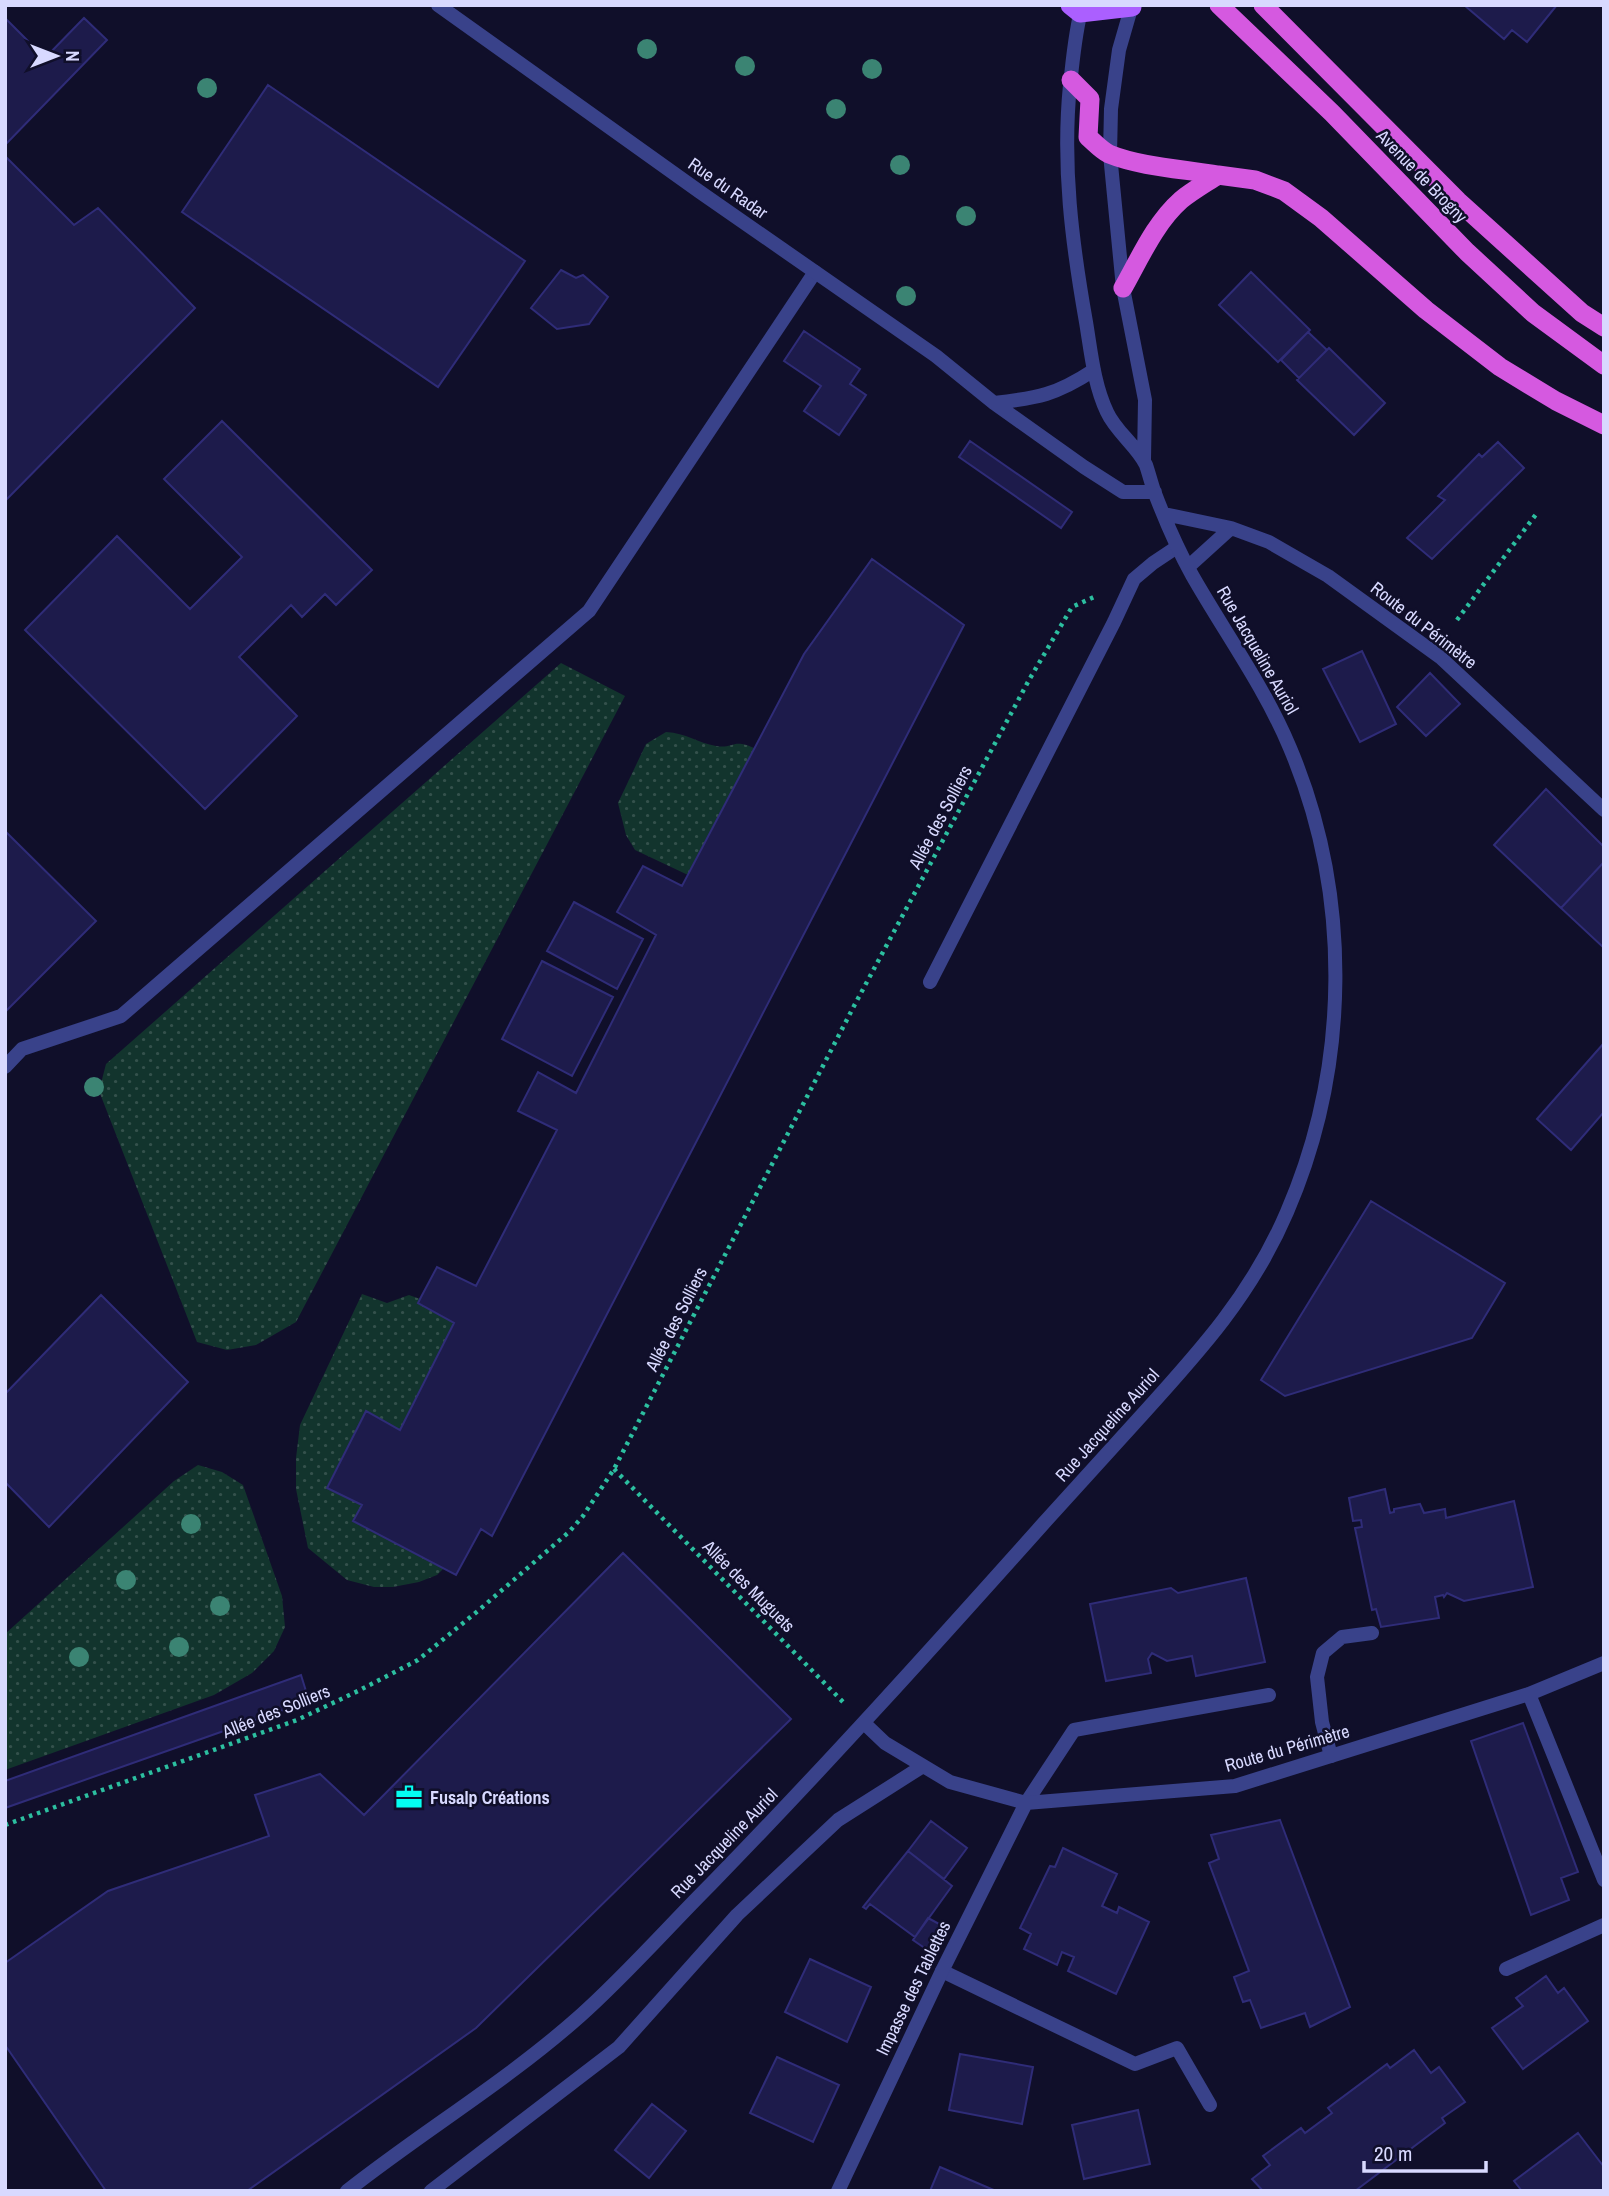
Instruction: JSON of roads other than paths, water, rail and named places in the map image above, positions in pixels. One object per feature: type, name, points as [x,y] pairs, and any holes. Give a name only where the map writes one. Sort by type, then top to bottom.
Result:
[{"type":"highway","name":"Avenue de Brogny","points":[[1219,5],[1332,113],[1466,252],[1533,313],[1604,365]]},
{"type":"highway","name":"Avenue de Brogny","points":[[1263,5],[1458,201],[1582,313],[1604,327]]},
{"type":"highway","points":[[1071,80],[1090,99],[1088,137],[1099,148],[1110,154],[1140,162],[1255,180],[1284,191],[1321,218],[1426,310],[1500,367],[1556,401],[1604,425]]},
{"type":"highway","points":[[1124,288],[1151,238],[1169,212],[1182,199],[1218,175]]},
{"type":"main road","points":[[1078,8],[1132,6]]},
{"type":"street","name":"Rue du Radar","points":[[438,5],[936,356],[994,403],[1124,492],[1155,492]]},
{"type":"street","name":"Rue Jacqueline Auriol","points":[[1132,6],[1118,62],[1111,108],[1110,154],[1124,288],[1145,400],[1144,460]]},
{"type":"street","name":"Rue Jacqueline Auriol","points":[[347,2191],[540,2050],[583,2013],[791,1802],[1178,1376],[1230,1314],[1263,1262],[1301,1175],[1318,1121],[1336,1004],[1336,946],[1323,849],[1312,805],[1289,745],[1261,688],[1177,547],[1144,460],[1108,415],[1094,370],[1077,274],[1068,200],[1068,113],[1078,8]]},
{"type":"street","points":[[5,1067],[22,1049],[121,1016],[589,611],[815,272]]},
{"type":"street","points":[[994,403],[1035,398],[1068,387],[1094,370]]},
{"type":"street","name":"Route du Périmètre","points":[[1164,514],[1231,528],[1269,542],[1328,576],[1440,657],[1604,810]]},
{"type":"street","points":[[1188,567],[1231,528]]},
{"type":"street","points":[[930,982],[1134,579],[1177,547]]},
{"type":"street","points":[[1331,1756],[1322,1722],[1317,1676],[1323,1653],[1342,1637],[1372,1633]]},
{"type":"street","name":"Route du Périmètre","points":[[864,1723],[886,1743],[950,1782],[1026,1803],[1235,1786],[1529,1694],[1604,1663]]},
{"type":"street","points":[[1529,1694],[1604,1880]]},
{"type":"street","name":"Impasse des Tablettes","points":[[838,2191],[942,1971],[1026,1803],[1074,1730],[1269,1695]]},
{"type":"street","points":[[431,2191],[620,2047],[737,1915],[838,1820],[923,1766]]},
{"type":"street","points":[[1506,1969],[1604,1925]]},
{"type":"street","points":[[942,1971],[1135,2064],[1177,2048],[1210,2105]]},
{"type":"place","name":"Fusalp Créations","points":[[409,1797]]}]
